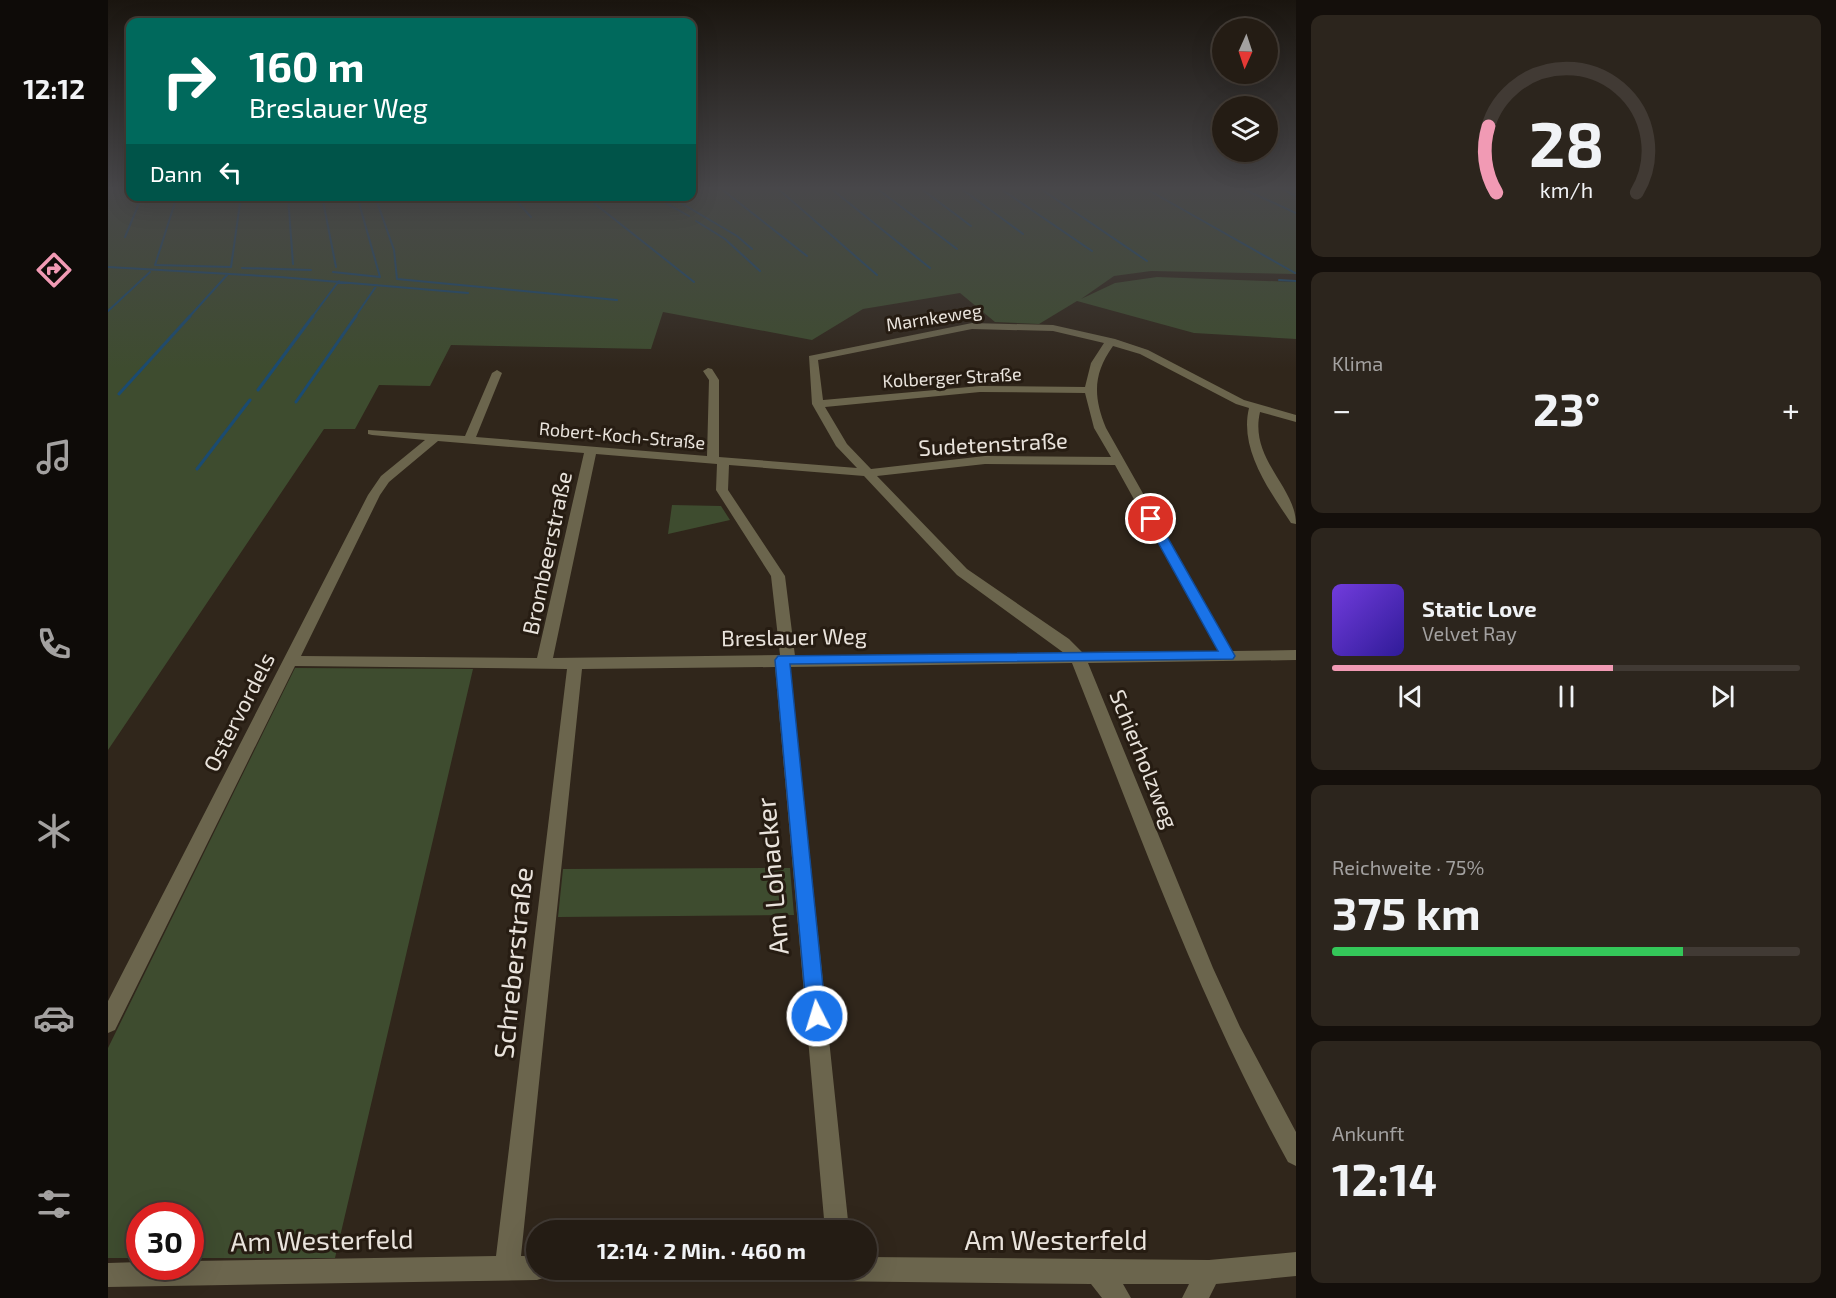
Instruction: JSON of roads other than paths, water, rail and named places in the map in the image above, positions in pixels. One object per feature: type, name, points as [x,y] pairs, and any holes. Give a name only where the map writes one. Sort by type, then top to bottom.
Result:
[{"type":"street","name":"Marnkeweg","points":[[813,358],[972,326],[1030,326],[1081,333],[1144,352],[1255,407],[1296,419]]},
{"type":"street","points":[[1111,341],[1091,372],[1088,390],[1100,428],[1228,656]]},
{"type":"street","name":"Schierholzweg","points":[[813,358],[818,404],[842,446],[962,572],[1064,643],[1078,658],[1222,1015],[1271,1112],[1296,1154]]},
{"type":"street","name":"Am Lohacker","points":[[708,371],[714,380],[718,462],[722,490],[778,576],[836,1220]]},
{"type":"street","points":[[469,441],[497,373]]},
{"type":"street","name":"Kolberger Straße","points":[[818,404],[980,389],[1088,390]]},
{"type":"street","points":[[1255,407],[1252,425],[1254,443],[1284,502],[1296,520]]},
{"type":"street","name":"Robert-Koch-Straße","points":[[372,432],[590,452],[869,473]]},
{"type":"street","name":"Ostervordels","points":[[108,1023],[374,495],[385,479],[434,438]]},
{"type":"street","name":"Brombeerstraße","points":[[544,663],[590,452]]},
{"type":"street","name":"Sudetenstraße","points":[[869,473],[984,460],[1118,461]]},
{"type":"street","name":"Breslauer Weg","points":[[292,661],[574,664],[1296,655]]},
{"type":"street","name":"Schreberstraße","points":[[507,1268],[574,664]]},
{"type":"street","name":"Am Westerfeld","points":[[877,1269],[1209,1272],[1296,1264]]},
{"type":"street","name":"Am Westerfeld","points":[[108,1275],[526,1268]]},
{"type":"street","points":[[1097,1271],[1118,1298]]},
{"type":"street","points":[[1195,1298],[1209,1272]]},
{"type":"waterway","points":[[161,248],[155,265],[231,267],[234,248]]},
{"type":"waterway","points":[[292,248],[293,264]]},
{"type":"waterway","points":[[332,248],[336,267]]},
{"type":"waterway","points":[[333,272],[380,277],[372,248]]},
{"type":"waterway","points":[[393,248],[397,279],[617,300]]},
{"type":"waterway","points":[[650,248],[694,282]]},
{"type":"waterway","points":[[734,248],[760,271]]},
{"type":"waterway","points":[[796,248],[807,256]]},
{"type":"waterway","points":[[846,248],[877,275]]},
{"type":"waterway","points":[[905,248],[930,268]]},
{"type":"waterway","points":[[1087,248],[1092,251]]},
{"type":"waterway","points":[[1127,248],[1147,261]]},
{"type":"waterway","points":[[1250,248],[1295,273]]},
{"type":"waterway","points":[[108,267],[338,282]]},
{"type":"waterway","points":[[242,268],[311,270]]},
{"type":"waterway","points":[[108,311],[150,272]]},
{"type":"waterway","points":[[189,317],[228,274]]},
{"type":"waterway","points":[[1279,280],[1296,281]]},
{"type":"waterway","points":[[312,317],[338,282]]},
{"type":"waterway","points":[[338,282],[377,285]]},
{"type":"waterway","points":[[355,317],[377,285]]},
{"type":"waterway","points":[[377,285],[468,293]]},
{"type":"waterway","points":[[119,394],[190,316]]},
{"type":"waterway","points":[[258,390],[313,316]]},
{"type":"waterway","points":[[296,402],[356,316]]},
{"type":"waterway","points":[[197,469],[250,400]]}]
